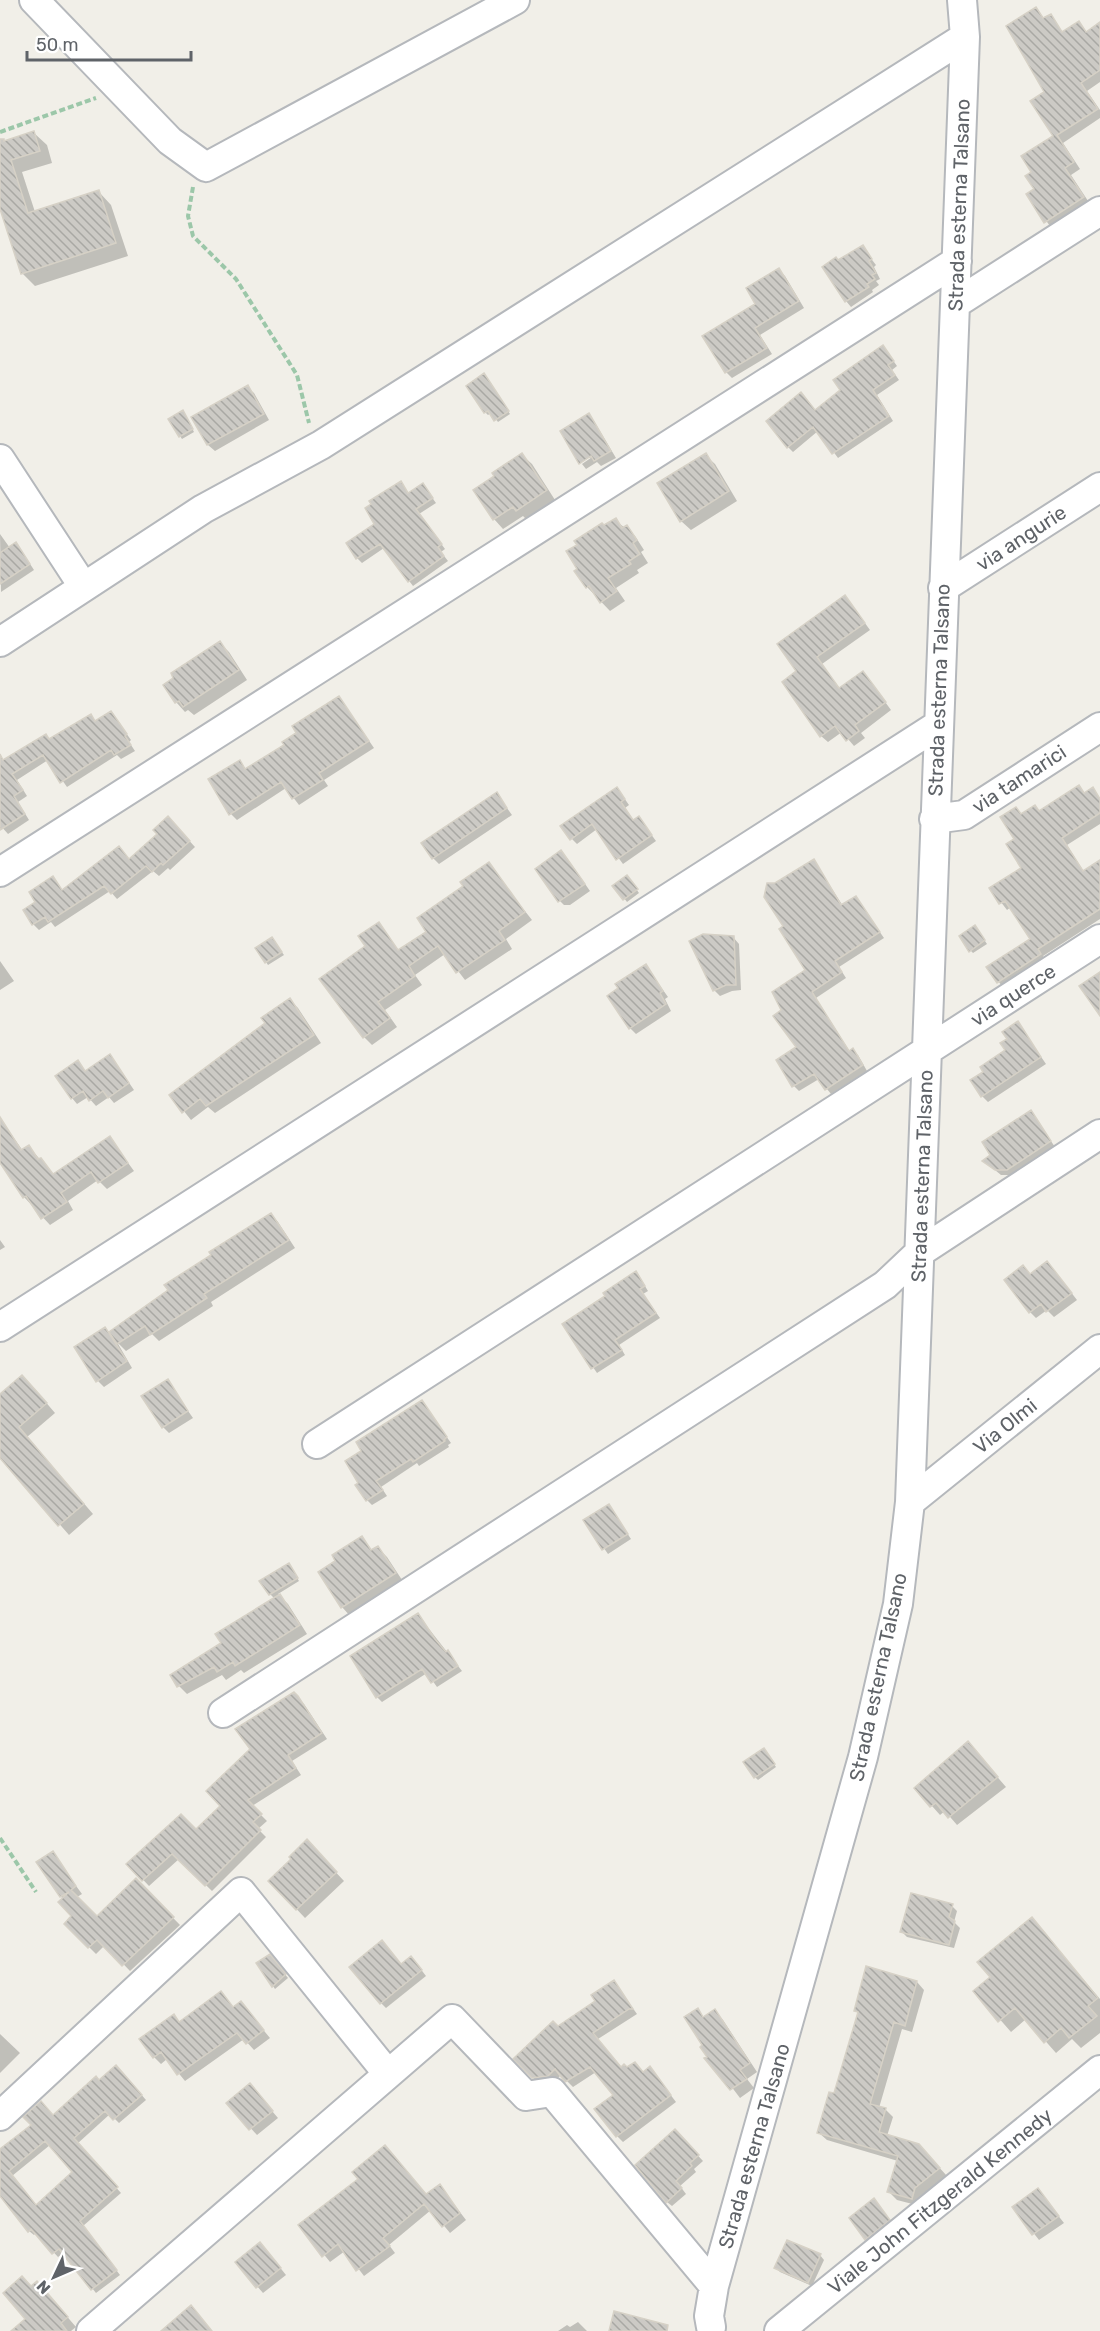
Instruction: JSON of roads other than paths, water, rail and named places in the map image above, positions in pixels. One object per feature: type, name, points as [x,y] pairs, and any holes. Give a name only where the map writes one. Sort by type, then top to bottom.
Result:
[{"type":"street","points":[[34,0],[170,141],[206,167],[515,0]]},
{"type":"street","name":"Strada esterna Talsano","points":[[716,2330],[709,2316],[714,2286],[863,1757],[898,1604],[910,1502],[934,819],[957,261],[965,37],[964,1]]},
{"type":"street","points":[[0,642],[203,509],[321,445],[965,37]]},
{"type":"street","points":[[955,304],[1100,211]]},
{"type":"street","points":[[0,872],[957,261]]},
{"type":"street","points":[[0,459],[83,586]]},
{"type":"street","name":"via angurie","points":[[943,588],[1100,487]]},
{"type":"street","points":[[0,1327],[938,725]]},
{"type":"street","name":"via tamarici","points":[[934,819],[964,815],[1100,727]]},
{"type":"street","name":"via querce","points":[[317,1444],[1100,939]]},
{"type":"street","points":[[223,1713],[885,1285],[920,1252],[1100,1134]]},
{"type":"street","name":"Via Olmi","points":[[910,1502],[1100,1350]]},
{"type":"street","points":[[0,2116],[241,1892],[388,2074]]},
{"type":"street","points":[[91,2331],[452,2019],[526,2096],[552,2092],[714,2286]]},
{"type":"street","name":"Viale John Fitzgerald Kennedy","points":[[779,2331],[1100,2070]]}]
